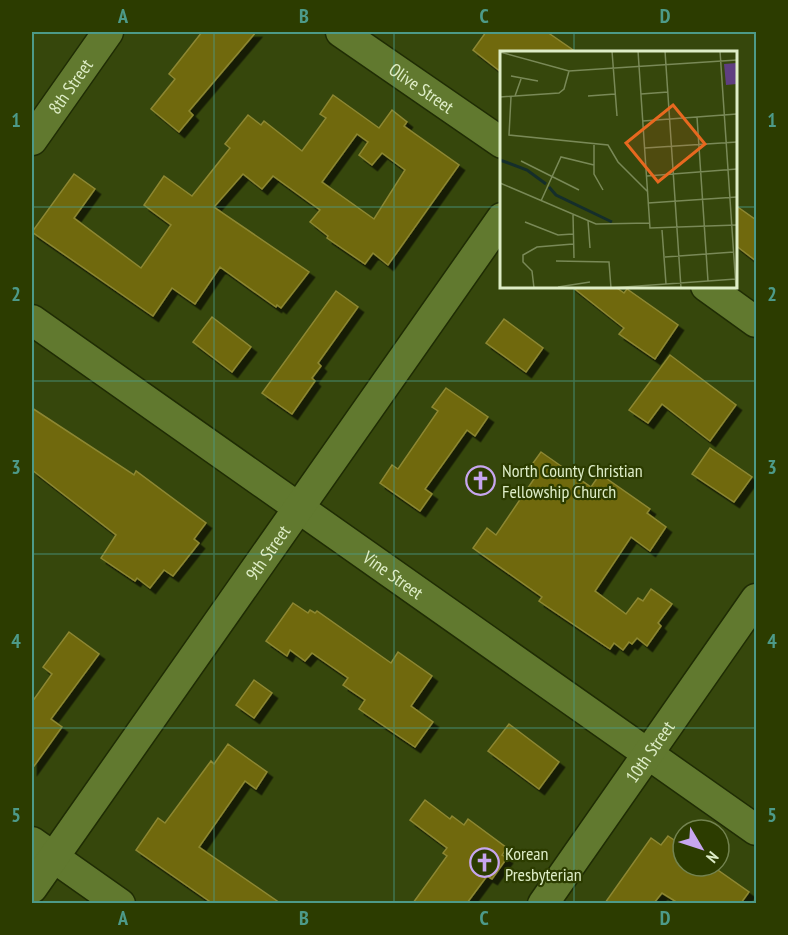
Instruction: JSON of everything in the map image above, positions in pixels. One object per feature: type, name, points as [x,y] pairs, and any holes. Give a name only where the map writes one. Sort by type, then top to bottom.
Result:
[{"type":"street","name":"8th Street","points":[[32,140],[108,32]]},
{"type":"street","name":"Olive Street","points":[[341,32],[500,142]]},
{"type":"street","name":"9th Street","points":[[32,888],[42,849],[298,508],[500,219]]},
{"type":"street","points":[[709,288],[756,322]]},
{"type":"street","name":"Vine Street","points":[[32,320],[756,830]]},
{"type":"street","name":"10th Street","points":[[543,903],[756,599]]},
{"type":"street","points":[[42,849],[120,903]]},
{"type":"building","points":[[202,32],[256,32],[189,111],[193,115],[179,132],[151,109],[175,79],[169,74]]},
{"type":"building","points":[[486,32],[547,32],[575,51],[500,51],[500,71],[473,50]]},
{"type":"building","points":[[333,95],[379,128],[392,110],[407,122],[404,126],[459,165],[388,265],[373,253],[365,264],[327,238],[328,236],[310,222],[320,210],[273,176],[262,189],[243,174],[214,207],[309,272],[281,308],[277,305],[276,307],[220,267],[195,304],[172,288],[153,316],[32,232],[74,174],[95,189],[74,218],[141,268],[171,225],[144,205],[164,176],[192,196],[230,148],[225,144],[248,115],[261,125],[264,121],[302,151],[326,118],[320,114]],"holes":[[[357,134],[368,142],[359,155],[372,165],[382,153],[405,170],[374,219],[322,182]]]},
{"type":"building","points":[[737,206],[756,220],[756,261],[737,247]]},
{"type":"building","points":[[574,288],[617,288],[624,293],[627,289],[678,325],[655,359],[619,334],[624,328]]},
{"type":"building","points":[[336,291],[358,307],[318,363],[321,366],[312,378],[315,381],[292,414],[262,393]]},
{"type":"building","points":[[212,317],[251,347],[232,372],[193,342]]},
{"type":"building","points":[[504,319],[543,348],[526,372],[486,343]]},
{"type":"building","points":[[670,355],[736,405],[710,441],[662,404],[648,423],[629,410]]},
{"type":"building","points":[[446,388],[488,417],[475,436],[467,430],[425,489],[432,494],[420,511],[380,483],[392,465],[398,469],[438,411],[432,407]]},
{"type":"building","points":[[32,408],[134,475],[136,471],[206,523],[194,539],[199,543],[173,576],[164,570],[150,588],[137,578],[135,581],[101,558],[116,535],[32,470]]},
{"type":"building","points":[[710,448],[752,477],[734,502],[692,474]]},
{"type":"building","points":[[541,452],[591,487],[600,474],[650,509],[647,513],[666,527],[650,551],[631,537],[595,591],[626,614],[638,598],[643,601],[651,589],[672,604],[658,623],[661,626],[647,646],[637,638],[632,644],[629,642],[623,650],[614,643],[610,649],[539,601],[542,597],[473,548],[487,528],[496,535],[536,476],[528,470]]},
{"type":"building","points":[[293,603],[308,613],[310,610],[315,613],[317,611],[391,663],[398,652],[432,676],[411,706],[433,722],[415,747],[359,709],[365,700],[343,685],[348,678],[312,653],[305,661],[290,650],[287,656],[266,641]]},
{"type":"building","points":[[69,632],[99,654],[51,719],[62,727],[32,769],[32,702],[52,674],[43,667]]},
{"type":"building","points":[[254,680],[272,693],[254,718],[236,705]]},
{"type":"building","points":[[509,724],[559,762],[539,789],[488,751]]},
{"type":"building","points":[[228,744],[267,772],[256,789],[245,781],[199,847],[280,903],[212,903],[136,850],[158,818],[165,823],[211,761],[214,764]]},
{"type":"building","points":[[425,800],[450,819],[452,816],[464,825],[468,819],[507,848],[502,855],[507,858],[492,879],[487,876],[467,903],[413,903],[447,856],[443,853],[447,848],[410,820]]},
{"type":"building","points":[[668,836],[671,838],[671,878],[729,878],[749,892],[741,903],[678,903],[662,893],[654,903],[605,903],[651,838],[661,845]]},
{"type":"place","name":"North County Christian Fellowship Church","points":[[481,480]]},
{"type":"place","name":"Korean Presbyterian","points":[[484,863]]}]
